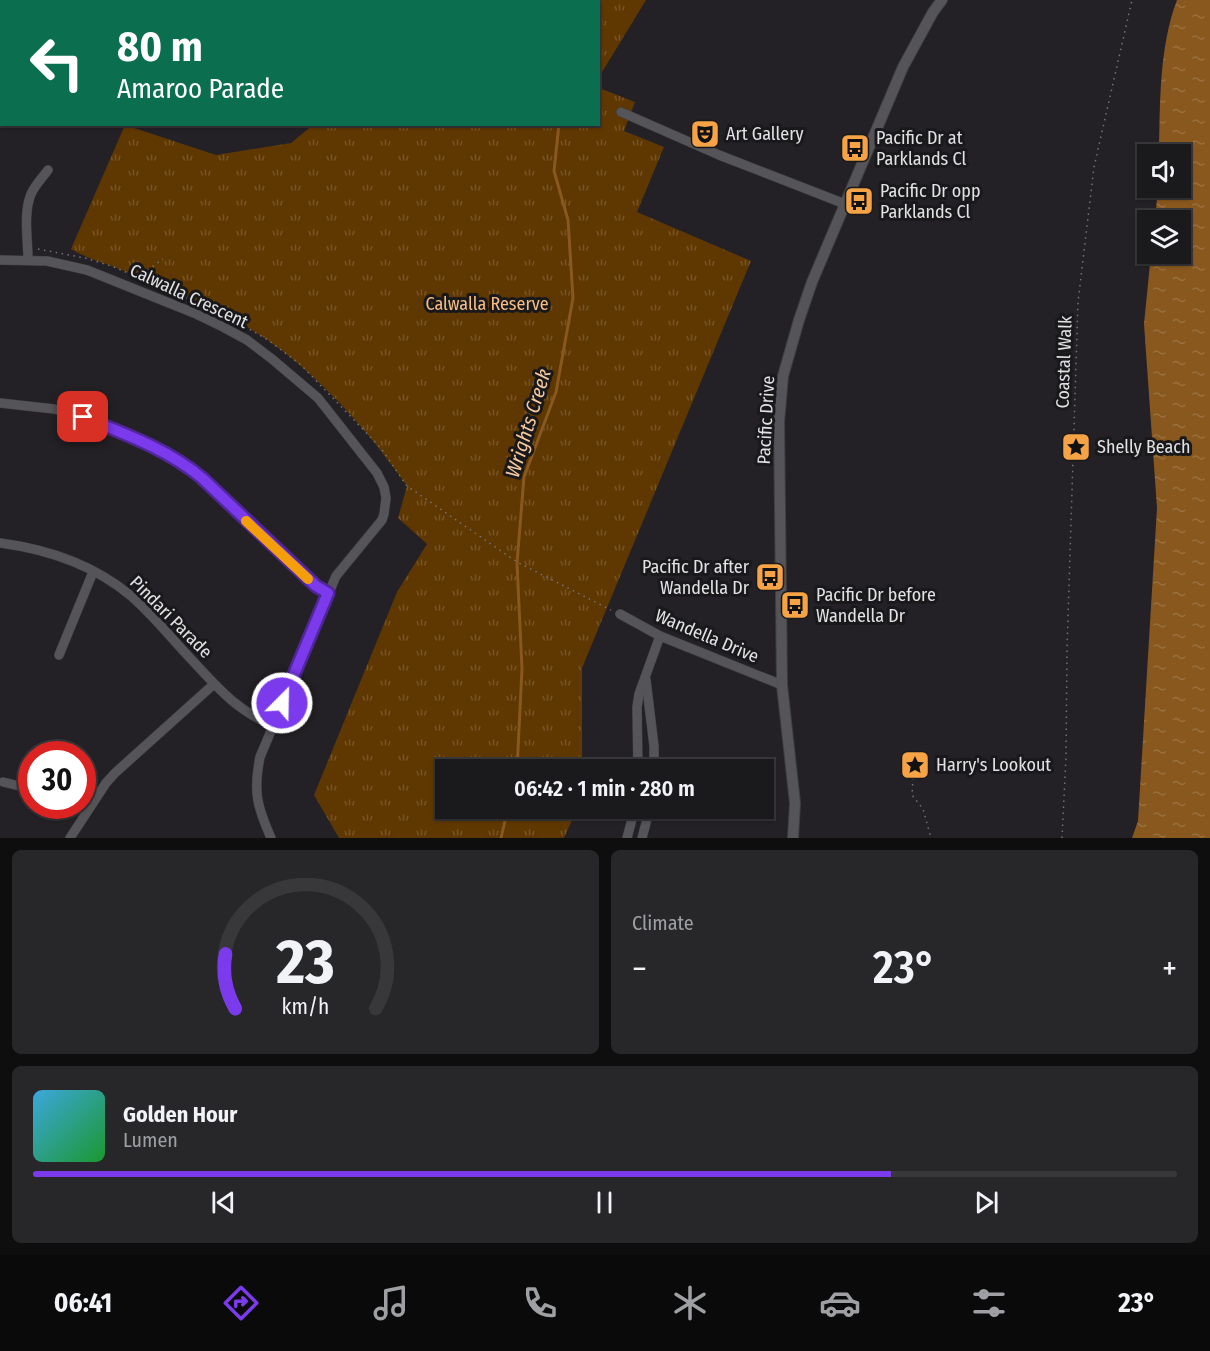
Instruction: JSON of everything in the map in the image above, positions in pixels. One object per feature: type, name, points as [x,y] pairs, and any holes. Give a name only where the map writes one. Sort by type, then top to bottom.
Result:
[{"type":"street","name":"Pacific Drive","points":[[793,838],[795,803],[782,685],[779,422],[783,376],[806,301],[845,204],[903,67],[942,0]]},
{"type":"street","points":[[621,112],[719,155],[845,204]]},
{"type":"street","points":[[28,260],[27,222],[30,199],[32,191],[48,170]]},
{"type":"street","name":"Calwalla Crescent","points":[[0,260],[62,263],[87,270],[214,322],[255,346],[318,398],[368,459],[384,487],[386,498],[381,520],[342,567],[328,593],[260,757],[255,789],[257,803],[271,838]]},
{"type":"street","points":[[0,403],[54,409],[83,417],[149,444],[183,462],[316,586],[328,593]]},
{"type":"street","name":"Pindari Parade","points":[[0,543],[54,554],[93,572],[131,596],[214,684],[241,709],[272,725]]},
{"type":"street","points":[[59,656],[93,572]]},
{"type":"street","name":"Wandella Drive","points":[[620,614],[660,636],[782,685]]},
{"type":"street","points":[[638,759],[639,694],[646,680],[660,636]]},
{"type":"street","points":[[646,680],[654,759]]},
{"type":"street","points":[[96,798],[125,761],[214,684]]},
{"type":"street","points":[[3,782],[18,786]]},
{"type":"street","points":[[70,838],[82,819]]},
{"type":"street","points":[[627,838],[632,819]]},
{"type":"street","points":[[642,838],[647,819]]},
{"type":"path","name":"Coastal Walk","points":[[1062,838],[1078,302],[1094,167],[1132,0]]},
{"type":"path","points":[[138,277],[163,259]]},
{"type":"path","points":[[913,778],[912,795],[922,809],[931,838]]},
{"type":"green space","points":[[600,0],[646,0],[600,75]]},
{"type":"green space","name":"Calwalla Reserve","points":[[600,88],[635,102],[624,131],[664,147],[637,212],[751,261],[582,668],[582,759],[435,759],[435,819],[573,819],[564,838],[339,838],[314,795],[397,592],[427,544],[398,518],[407,486],[348,412],[301,366],[276,346],[250,328],[222,313],[71,249],[125,126],[216,155],[291,143],[312,126],[600,126]]},
{"type":"water","points":[[1177,0],[1210,0],[1210,838],[1132,838],[1138,821],[1157,508],[1144,324],[1150,264],[1191,264],[1191,210],[1156,210],[1157,198],[1191,198],[1191,144],[1159,144],[1160,96],[1171,18]]},
{"type":"waterway","name":"Wrights Creek","points":[[518,759],[522,669],[517,563],[524,477],[556,392],[573,298],[568,220],[554,171],[559,126]]},
{"type":"waterway","name":"Wrights Creek","points":[[501,838],[505,819]]},
{"type":"slow traffic","points":[[246,521],[308,579]]},
{"type":"place","name":"Art Gallery","points":[[705,134]]},
{"type":"place","name":"Pacific Dr at Parklands Cl","points":[[855,148]]},
{"type":"place","name":"Pacific Dr opp Parklands Cl","points":[[859,201]]},
{"type":"place","name":"Shelly Beach","points":[[1076,447]]},
{"type":"place","name":"Pacific Dr after Wandella Dr","points":[[770,577]]},
{"type":"place","name":"Pacific Dr before Wandella Dr","points":[[795,605]]},
{"type":"place","name":"Harry's Lookout","points":[[915,765]]},
{"type":"route","points":[[83,417],[149,444],[183,462],[316,586],[328,593],[282,703]]}]
